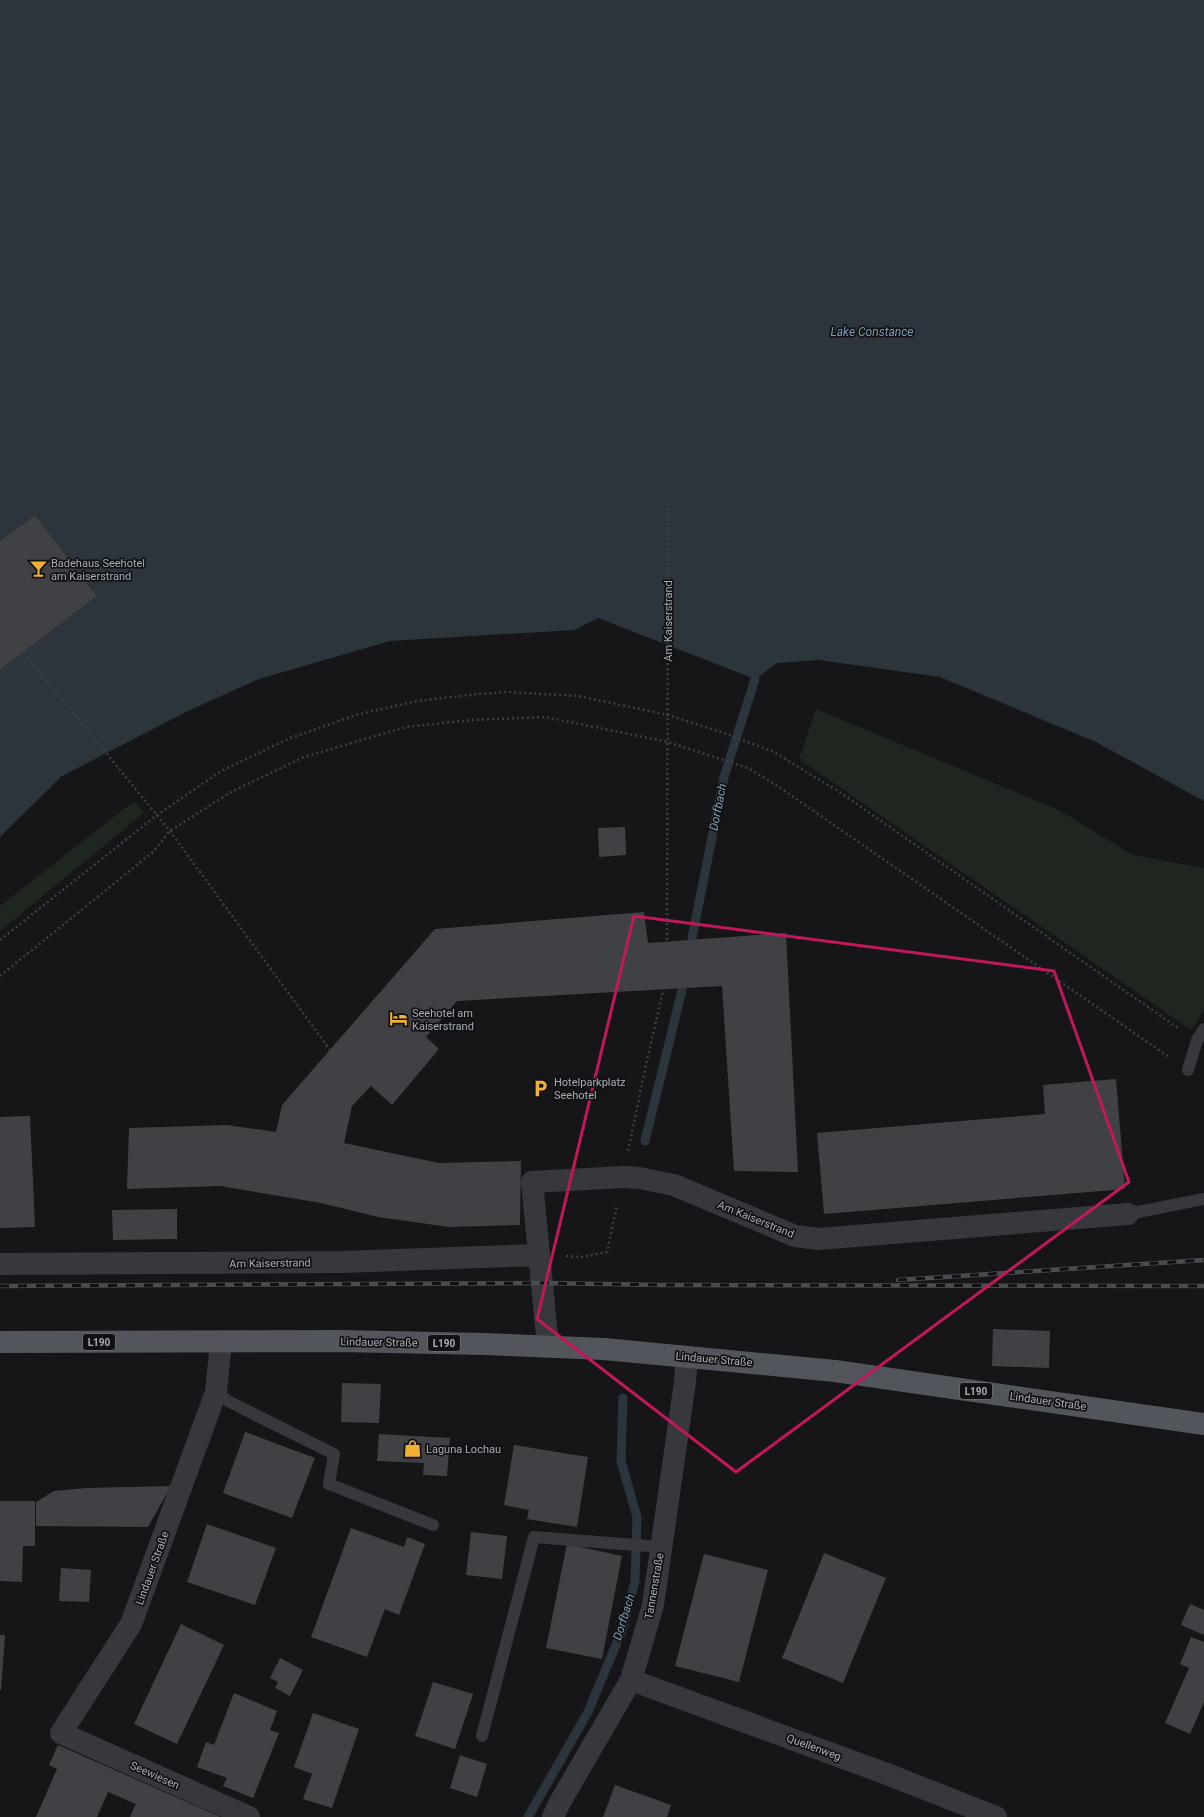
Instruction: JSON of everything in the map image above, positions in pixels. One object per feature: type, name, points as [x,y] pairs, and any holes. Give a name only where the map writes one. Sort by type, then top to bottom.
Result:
[{"type":"main road","name":"Lindauer Straße","points":[[0,1342],[341,1341],[548,1346],[604,1349],[835,1371],[1204,1424]]},
{"type":"street","name":"Am Kaiserstrand","points":[[548,1346],[532,1182],[623,1176],[639,1178],[674,1185],[795,1236],[818,1239],[1128,1214]]},
{"type":"street","name":"Am Kaiserstrand","points":[[0,1264],[342,1262],[539,1255]]},
{"type":"street","name":"Lindauer Straße","points":[[61,1733],[131,1624],[216,1392],[221,1342]]},
{"type":"street","name":"Tannenstraße","points":[[553,1817],[560,1802],[631,1680],[653,1605],[653,1546],[686,1382],[687,1357]]},
{"type":"street","name":"Quellenweg","points":[[631,1680],[887,1774],[996,1817]]},
{"type":"street","name":"Seewiesen","points":[[61,1733],[249,1817]]},
{"type":"lane","points":[[1188,1070],[1197,1040],[1204,1029]]},
{"type":"lane","points":[[1128,1214],[1204,1199]]},
{"type":"lane","points":[[216,1392],[228,1401],[334,1454],[329,1484],[433,1525]]},
{"type":"lane","points":[[482,1736],[534,1536],[653,1546]]},
{"type":"path","name":"Am Kaiserstrand","points":[[667,940],[668,500]]},
{"type":"path","points":[[24,653],[170,831],[330,1050]]},
{"type":"path","points":[[0,940],[157,815],[221,771],[288,739],[356,715],[417,701],[507,692],[579,696],[668,715],[724,733],[774,752],[841,793],[1166,1020],[1197,1040]]},
{"type":"path","points":[[0,976],[153,852],[170,831],[231,792],[304,757],[406,727],[471,720],[545,717],[668,742],[748,768],[782,789],[1188,1070]]},
{"type":"path","points":[[539,1255],[582,1257],[607,1252],[663,991]]},
{"type":"highlighted area","points":[[634,916],[1054,971],[1129,1182],[736,1472],[537,1319]]},
{"type":"shaded area","points":[[816,709],[1059,810],[1133,855],[1204,868],[1204,1010],[1191,1030],[799,759]]},
{"type":"shaded area","points":[[134,801],[144,813],[0,931],[0,906]]},
{"type":"water","name":"Lake Constance","points":[[0,0],[1204,0],[1204,801],[1096,742],[940,677],[819,660],[777,663],[755,679],[598,618],[574,630],[390,641],[259,679],[186,712],[62,776],[0,837],[0,670],[97,596],[35,515],[0,541]]},
{"type":"building","name":"Badehaus Seehotel am Kaiserstrand","points":[[35,515],[97,596],[0,670],[0,541]]},
{"type":"building","points":[[625,827],[626,855],[599,857],[598,828]]},
{"type":"building","points":[[644,912],[648,943],[786,933],[798,1172],[734,1171],[722,986],[457,1001],[426,1037],[439,1049],[392,1105],[371,1086],[352,1106],[344,1143],[439,1163],[521,1161],[520,1225],[449,1227],[378,1217],[321,1203],[220,1186],[127,1189],[129,1128],[227,1125],[276,1132],[282,1105],[435,929]]},
{"type":"building","points":[[1116,1079],[1125,1189],[824,1214],[817,1133],[1045,1114],[1043,1085]]},
{"type":"building","points":[[30,1116],[35,1227],[0,1228],[0,1117]]},
{"type":"building","points":[[177,1209],[177,1239],[113,1240],[112,1210]]},
{"type":"building","points":[[993,1329],[1050,1331],[1049,1368],[992,1366]]},
{"type":"building","points":[[342,1383],[381,1384],[379,1423],[341,1422]]},
{"type":"building","points":[[245,1432],[315,1458],[292,1518],[223,1493]]},
{"type":"building","name":"Laguna Lochau","points":[[379,1434],[450,1438],[447,1476],[423,1475],[424,1463],[377,1461]]},
{"type":"building","points":[[514,1445],[588,1457],[577,1527],[527,1519],[529,1510],[504,1505]]},
{"type":"building","points":[[171,1486],[148,1527],[36,1526],[36,1502],[54,1491],[86,1488]]},
{"type":"building","points":[[0,1501],[35,1501],[35,1546],[23,1546],[22,1582],[0,1581]]},
{"type":"building","points":[[207,1524],[276,1548],[255,1605],[187,1582]]},
{"type":"building","points":[[351,1528],[404,1547],[407,1537],[425,1544],[399,1615],[385,1609],[367,1657],[311,1637]]},
{"type":"building","points":[[471,1532],[507,1536],[502,1579],[466,1575]]},
{"type":"building","points":[[567,1544],[622,1556],[602,1659],[546,1648]]},
{"type":"building","points":[[824,1553],[886,1578],[843,1683],[782,1658]]},
{"type":"building","points":[[704,1554],[768,1570],[739,1682],[675,1666]]},
{"type":"building","points":[[61,1568],[91,1570],[89,1602],[59,1601]]},
{"type":"building","points":[[1190,1604],[1204,1610],[1204,1635],[1181,1625]]},
{"type":"building","points":[[181,1624],[224,1645],[177,1744],[134,1724]]},
{"type":"building","points":[[0,1635],[5,1635],[1,1690],[0,1690]]},
{"type":"building","points":[[1191,1637],[1204,1642],[1204,1702],[1190,1734],[1165,1723],[1189,1668],[1180,1664]]},
{"type":"building","points":[[280,1658],[303,1670],[290,1696],[275,1688],[278,1682],[270,1678]]},
{"type":"building","points":[[433,1682],[473,1694],[455,1749],[415,1736]]},
{"type":"building","points":[[234,1693],[277,1711],[270,1730],[279,1733],[253,1798],[223,1786],[227,1778],[197,1767],[206,1742],[214,1745]]},
{"type":"building","points":[[313,1713],[359,1729],[332,1808],[303,1799],[312,1774],[294,1767]]},
{"type":"building","points":[[58,1745],[221,1817],[130,1817],[136,1804],[108,1792],[97,1817],[36,1817],[57,1769],[49,1765]]},
{"type":"building","points":[[460,1755],[487,1764],[477,1797],[450,1788]]},
{"type":"building","points":[[615,1785],[671,1805],[667,1817],[603,1817]]},
{"type":"waterway","name":"Dorfbach","points":[[692,938],[724,777],[755,679]]},
{"type":"waterway","name":"Dorfbach","points":[[645,1141],[682,990]]},
{"type":"waterway","name":"Dorfbach","points":[[528,1817],[588,1712],[623,1628],[635,1581],[637,1517],[621,1461],[623,1398]]},
{"type":"railway","points":[[898,1280],[1204,1260]]},
{"type":"railway","points":[[0,1286],[542,1283],[664,1285],[1204,1286]]},
{"type":"place","name":"Badehaus Seehotel am Kaiserstrand","points":[[38,569]]},
{"type":"place","name":"Seehotel am Kaiserstrand","points":[[399,1019]]},
{"type":"place","name":"Hotelparkplatz Seehotel","points":[[541,1088]]},
{"type":"place","name":"Laguna Lochau","points":[[413,1449]]}]
